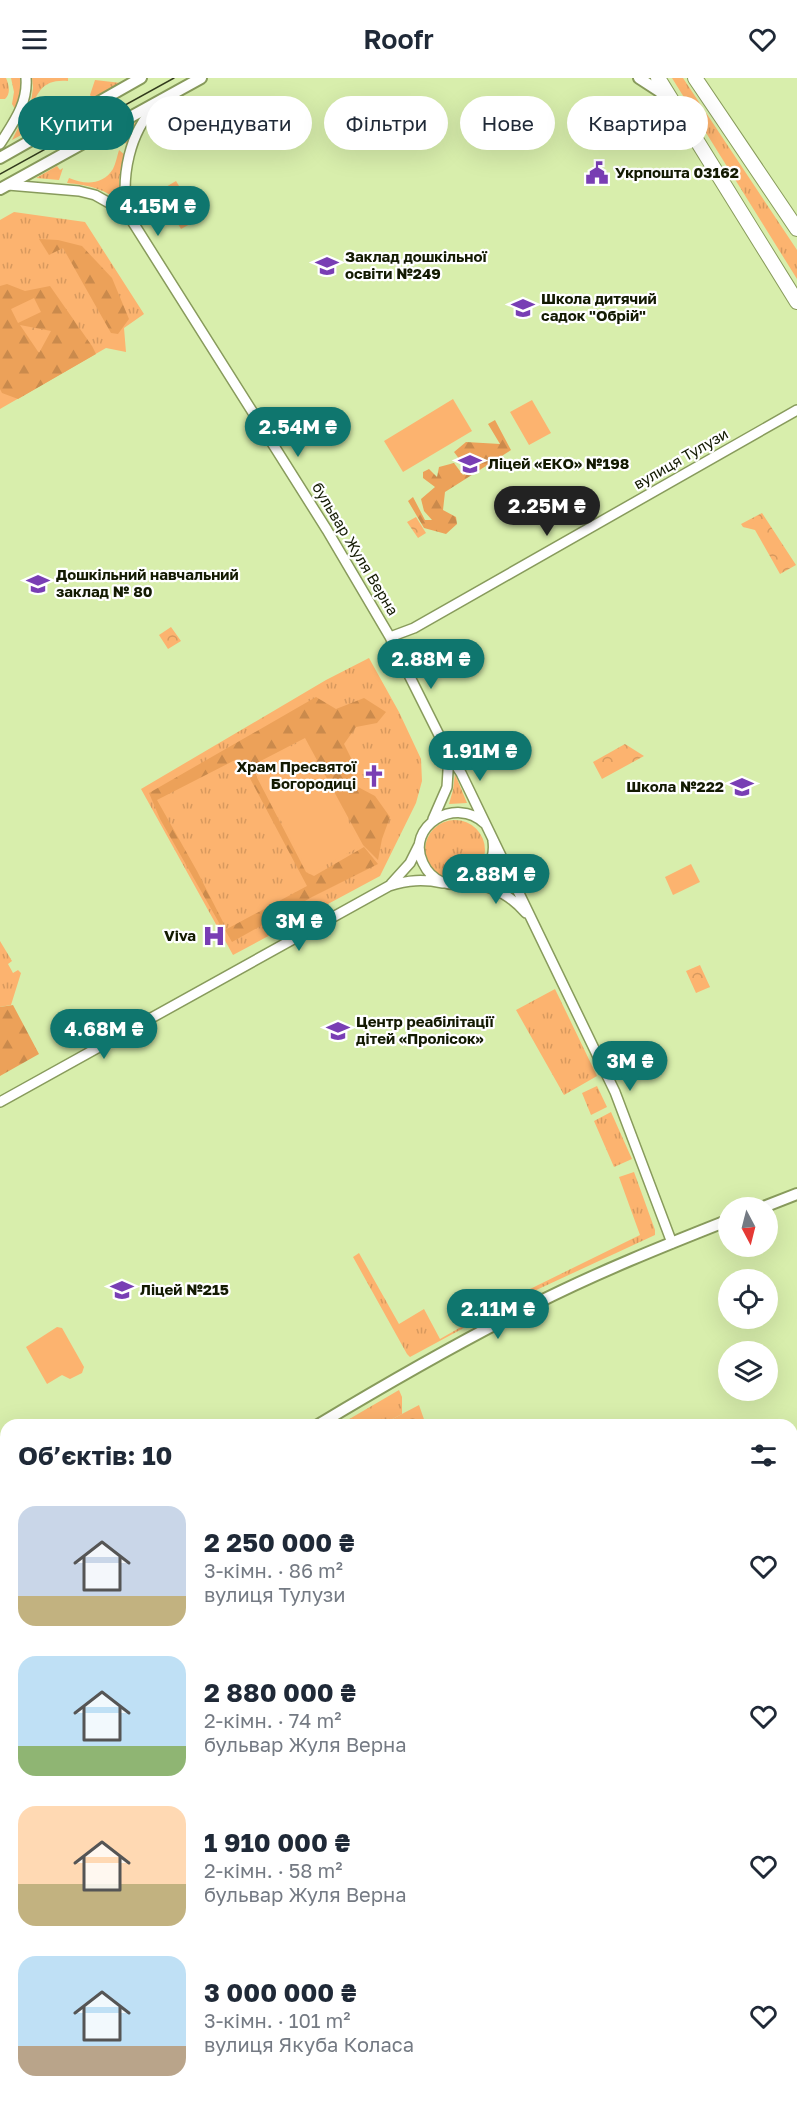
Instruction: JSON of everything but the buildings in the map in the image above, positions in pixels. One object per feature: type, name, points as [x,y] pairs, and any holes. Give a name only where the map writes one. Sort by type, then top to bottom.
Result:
[{"type":"highway","points":[[657,78],[668,96]]},
{"type":"highway","points":[[695,78],[797,230]]},
{"type":"highway","points":[[702,150],[797,302]]},
{"type":"main road","points":[[0,158],[141,78]]},
{"type":"main road","points":[[167,96],[201,78]]},
{"type":"main road","points":[[639,78],[664,96]]},
{"type":"main road","points":[[4,187],[146,108]]},
{"type":"main road","points":[[778,1201],[797,1194]]},
{"type":"main road","points":[[328,1419],[405,1373],[522,1310],[718,1224]]},
{"type":"street","points":[[0,144],[23,104],[26,94],[26,78]]},
{"type":"street","name":"бульвар Жуля Верна","points":[[146,117],[127,163],[124,194],[127,213],[327,530],[390,637],[449,756],[461,773],[615,1092],[672,1243]]},
{"type":"street","name":"бульвар Жуля Верна","points":[[4,187],[79,191],[95,195],[127,213]]},
{"type":"street","name":"вулиця Тулузи","points":[[390,637],[414,627],[797,410]]},
{"type":"street","points":[[389,886],[410,863],[432,820],[447,787],[449,756]]},
{"type":"street","points":[[432,820],[447,813],[460,812],[472,815],[486,825]]},
{"type":"street","points":[[0,1102],[389,886],[406,881],[422,880],[462,885],[474,881],[490,865],[493,839]]},
{"type":"street","points":[[420,843],[422,860],[428,872],[443,883]]},
{"type":"street","name":"бульвар Жуля Верна","points":[[462,885],[487,886],[519,905],[532,919]]},
{"type":"green space","points":[[0,78],[6,78],[8,84],[9,92],[5,99],[0,99]]},
{"type":"green space","points":[[11,78],[20,78],[20,94],[15,109],[12,104],[14,92]]},
{"type":"green space","points":[[32,78],[68,78],[68,81],[47,84],[37,96],[32,96]]},
{"type":"green space","points":[[672,78],[683,78],[695,96],[683,96]]},
{"type":"green space","points":[[95,80],[121,83],[98,96],[90,95]]},
{"type":"green space","points":[[708,116],[797,250],[797,279],[708,136]]},
{"type":"green space","points":[[18,128],[18,137],[12,140]]},
{"type":"green space","points":[[119,150],[125,155],[119,180],[122,204],[97,189],[67,183],[69,178],[81,182],[99,181],[113,169]]},
{"type":"green space","points":[[57,166],[60,170],[63,168],[59,180],[36,178]]},
{"type":"green space","points":[[176,181],[199,219],[181,229],[159,191]]},
{"type":"green space","points":[[14,212],[85,222],[144,314],[124,328],[126,352],[106,348],[0,409],[0,220]]},
{"type":"green space","points":[[39,239],[58,240],[82,246],[112,278],[129,319],[118,334],[111,333],[63,248],[49,255]]},
{"type":"green space","points":[[7,284],[25,291],[50,286],[96,354],[18,399],[2,393],[0,389],[0,286]]},
{"type":"green space","points":[[34,298],[41,312],[18,323],[11,309]]},
{"type":"green space","points":[[20,325],[51,331],[39,353]]},
{"type":"green space","points":[[453,399],[472,431],[403,472],[384,441]]},
{"type":"green space","points":[[532,400],[551,433],[529,445],[510,412]]},
{"type":"green space","points":[[495,420],[511,450],[445,492],[443,510],[456,517],[457,524],[446,534],[424,528],[408,501],[413,497],[425,520],[432,520],[424,511],[421,499],[435,487],[423,478],[423,472],[429,469],[437,477],[439,467],[454,463],[463,475],[469,472],[454,452],[466,442],[500,444],[488,424]]},
{"type":"green space","points":[[762,513],[796,565],[780,574],[755,530],[743,527],[741,524]]},
{"type":"green space","points":[[416,517],[426,533],[418,538],[407,522]]},
{"type":"green space","points":[[171,627],[181,641],[168,649],[159,635]]},
{"type":"green space","points":[[369,658],[399,712],[421,759],[422,781],[416,803],[380,876],[233,955],[141,789],[326,680]]},
{"type":"green space","points":[[316,697],[336,709],[364,698],[386,712],[377,723],[356,727],[344,744],[353,762],[358,787],[375,796],[390,817],[378,860],[363,845],[305,738],[251,766],[306,872],[314,876],[364,847],[378,864],[312,897],[232,942],[225,930],[307,886],[245,769],[237,759],[157,800],[223,922],[222,928],[160,819],[149,793]]},
{"type":"green space","points":[[305,739],[361,846],[309,874],[253,767]]},
{"type":"green space","points":[[625,744],[644,756],[602,779],[593,762]]},
{"type":"green space","points":[[455,774],[467,803],[449,804]]},
{"type":"green space","points":[[449,820],[461,820],[472,825],[480,833],[485,850],[483,862],[472,875],[461,880],[449,880],[438,875],[430,867],[425,856],[425,844],[430,833],[438,825]]},
{"type":"green space","points":[[501,863],[520,897],[507,889],[487,882]]},
{"type":"green space","points":[[691,864],[700,882],[673,895],[665,877]]},
{"type":"green space","points":[[0,941],[12,961],[8,964],[13,973],[18,970],[21,973],[11,1005],[0,1007]]},
{"type":"green space","points":[[700,965],[710,987],[696,993],[686,971]]},
{"type":"green space","points":[[555,989],[597,1076],[564,1095],[516,1010]]},
{"type":"green space","points":[[13,1005],[39,1054],[0,1076],[0,1007]]},
{"type":"green space","points":[[597,1086],[607,1107],[591,1115],[582,1093]]},
{"type":"green space","points":[[611,1112],[632,1159],[614,1167],[594,1121]]},
{"type":"green space","points":[[634,1172],[655,1235],[532,1292],[530,1289],[640,1235],[619,1177]]},
{"type":"green space","points":[[359,1253],[399,1324],[424,1309],[440,1339],[524,1291],[525,1295],[410,1357],[353,1257]]},
{"type":"green space","points":[[57,1327],[62,1328],[84,1367],[82,1373],[70,1379],[62,1375],[47,1384],[26,1347]]},
{"type":"green space","points":[[399,1390],[402,1397],[402,1414],[392,1419],[349,1419]]},
{"type":"green space","points":[[419,1405],[424,1419],[392,1419]]},
{"type":"tram line","points":[[0,174],[174,78]]},
{"type":"place","name":"Укрпошта 03162","points":[[597,173]]},
{"type":"place","name":"Заклад дошкільної освіти №249","points":[[327,266]]},
{"type":"place","name":"Школа дитячий садок \"Обрій\"","points":[[523,308]]},
{"type":"place","name":"Ліцей «ЕКО» №198","points":[[470,464]]},
{"type":"place","name":"Дошкільний навчальний заклад № 80","points":[[38,584]]},
{"type":"place","name":"Храм Пресвятої Богородиці","points":[[374,776]]},
{"type":"place","name":"Школа №222","points":[[742,787]]},
{"type":"place","name":"Viva","points":[[214,936]]},
{"type":"place","name":"Центр реабілітації дітей «Пролісок»","points":[[338,1031]]},
{"type":"place","name":"Ліцей №215","points":[[122,1290]]}]
